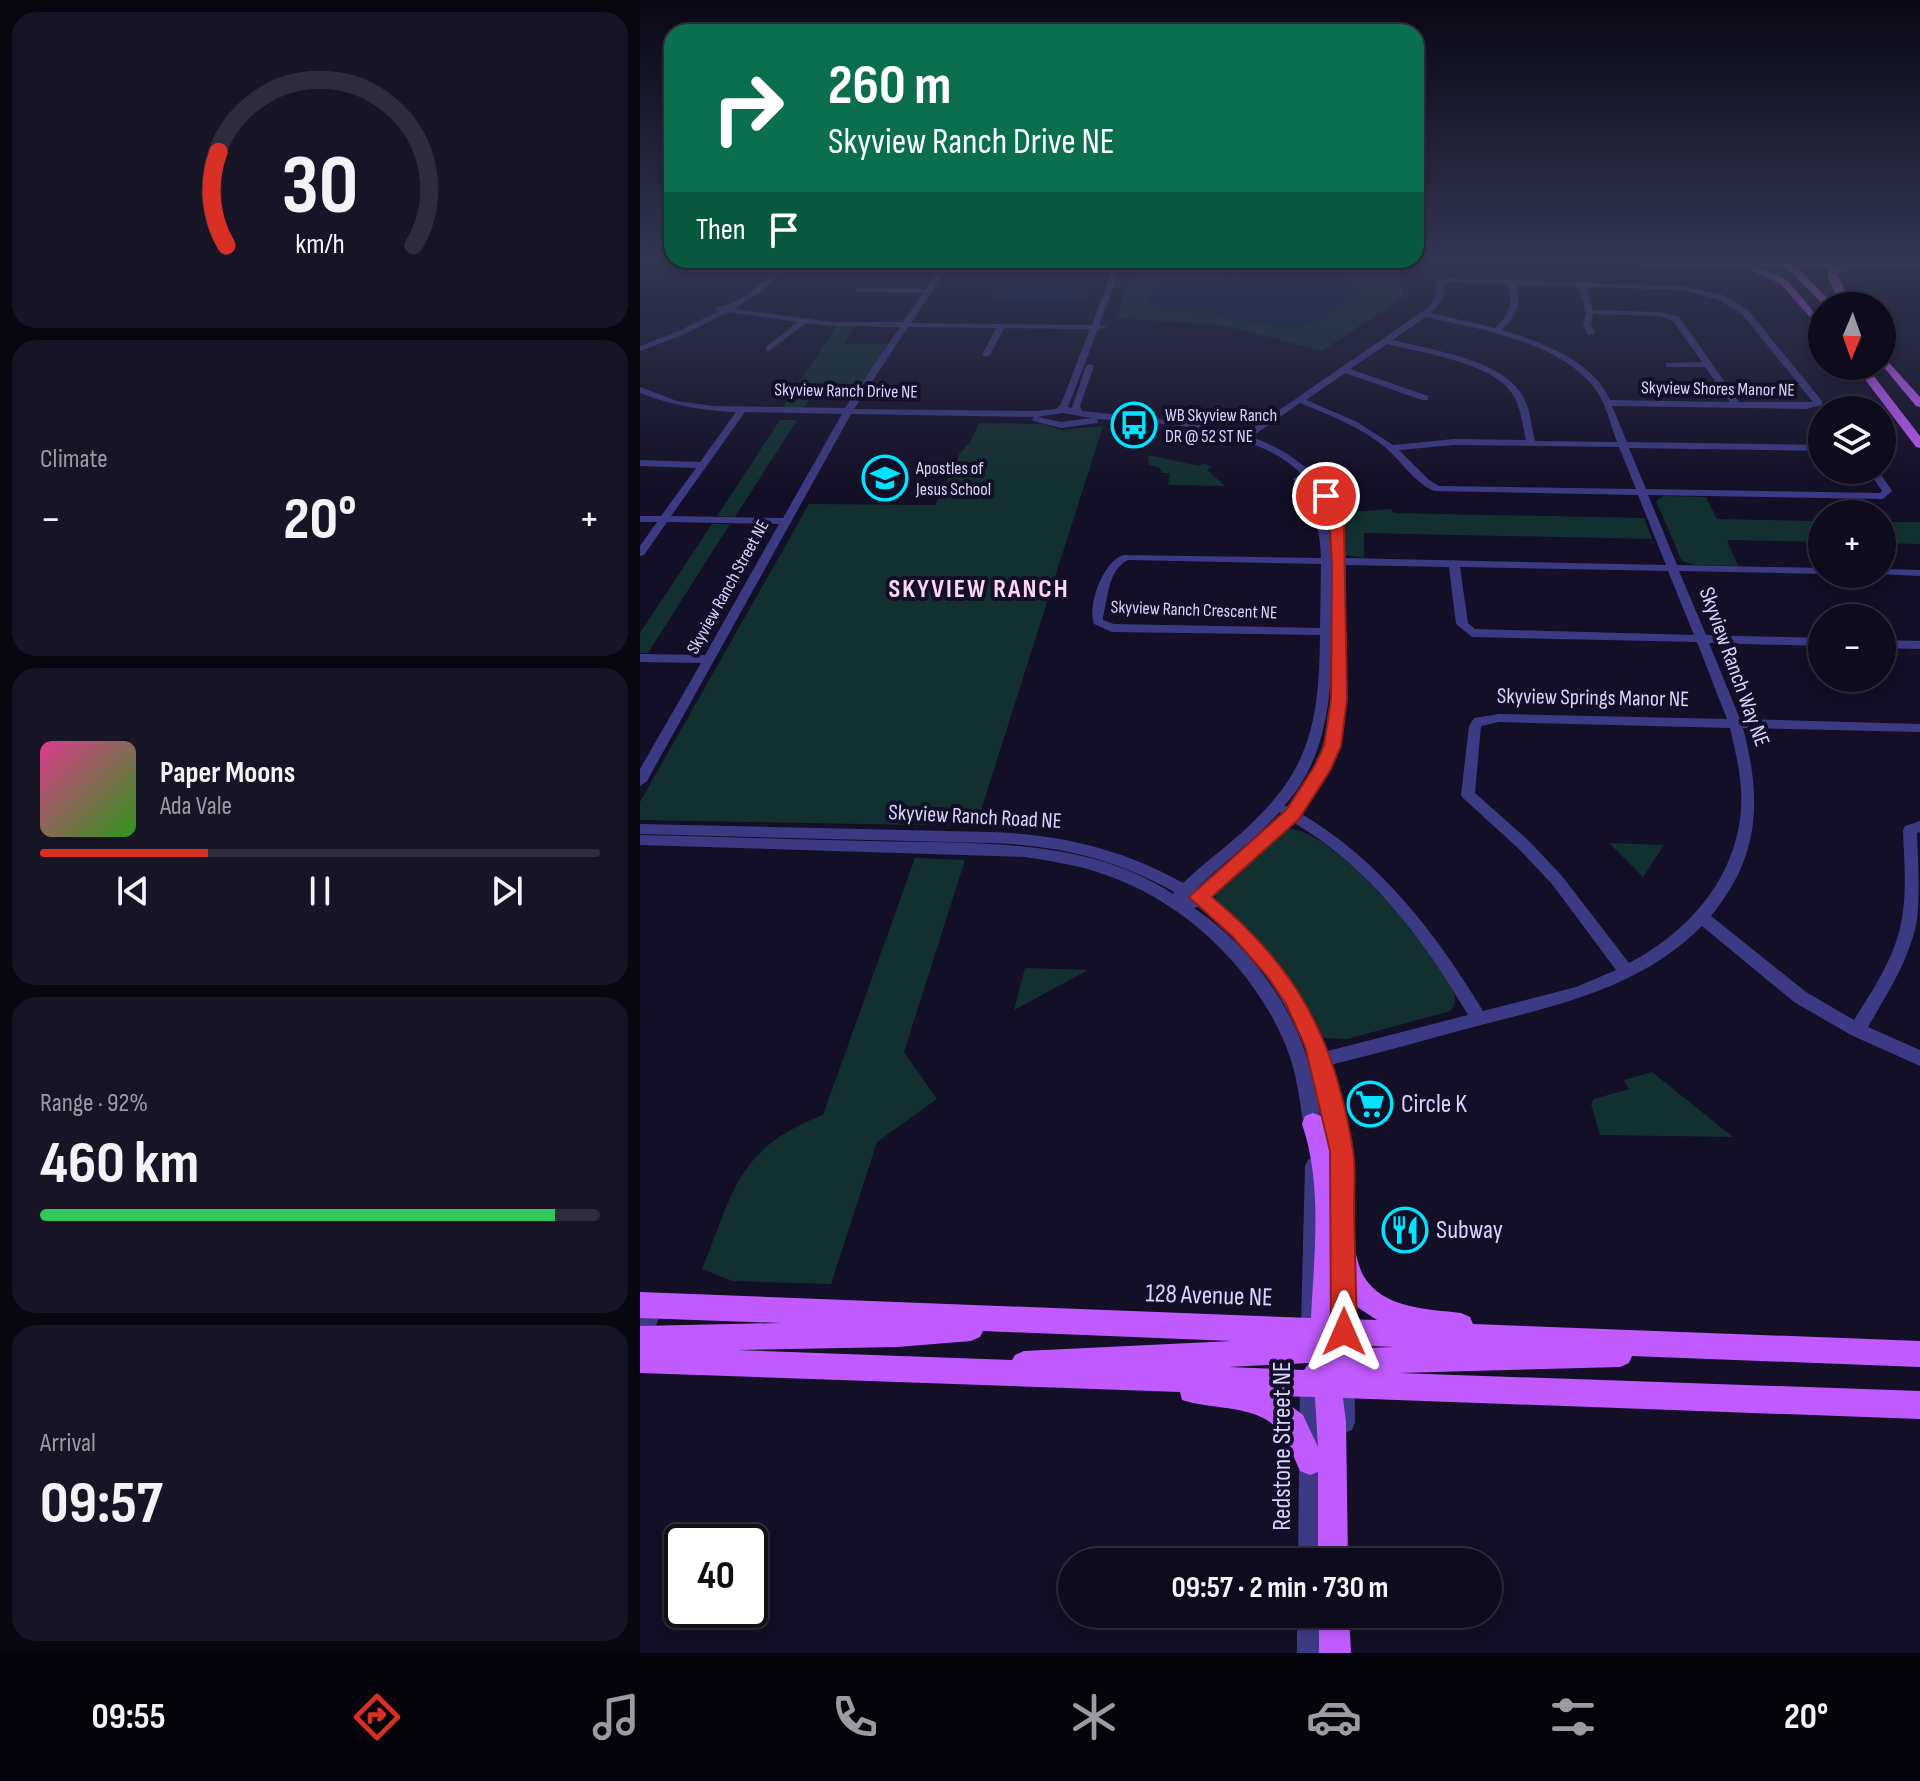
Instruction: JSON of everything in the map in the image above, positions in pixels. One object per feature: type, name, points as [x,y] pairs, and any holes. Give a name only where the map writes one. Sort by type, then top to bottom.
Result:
[{"type":"main road","points":[[1896,375],[1920,404]]},
{"type":"main road","points":[[1868,380],[1920,444]]},
{"type":"main road","points":[[1313,1124],[1320,1137],[1324,1165],[1333,1548]]},
{"type":"main road","points":[[1344,1254],[1354,1284],[1367,1300],[1386,1311],[1506,1338]]},
{"type":"main road","name":"128 Avenue NE","points":[[647,1306],[1058,1321],[1327,1357],[1920,1405]]},
{"type":"main road","points":[[640,1339],[897,1334],[1058,1321]]},
{"type":"main road","name":"128 Avenue NE","points":[[640,1360],[1127,1377],[1506,1338],[1920,1354]]},
{"type":"main road","points":[[964,1370],[1053,1361],[1327,1357],[1362,1361],[1779,1349]]},
{"type":"main road","points":[[1127,1377],[1240,1397],[1275,1409],[1292,1422],[1310,1461]]},
{"type":"main road","points":[[1334,1628],[1335,1653]]},
{"type":"street","points":[[640,346],[660,337]]},
{"type":"street","points":[[769,349],[784,337]]},
{"type":"street","name":"Skyview Ranch Street NE","points":[[640,781],[847,414],[897,337]]},
{"type":"street","points":[[986,355],[995,337]]},
{"type":"street","points":[[1055,416],[1065,405],[1095,337]]},
{"type":"street","points":[[1096,337],[1076,406],[1077,416],[1170,426],[1247,441],[1285,457],[1320,487],[1329,501],[1337,526],[1332,562],[1336,731],[1322,769],[1292,815],[1186,899]]},
{"type":"street","name":"Skyview Shores Manor NE","points":[[1247,441],[1392,337]]},
{"type":"street","name":"Skyview Ranch Way NE","points":[[1301,1066],[1588,990],[1627,972],[1670,945],[1701,917],[1733,870],[1748,830],[1750,788],[1745,754],[1735,723],[1609,403],[1595,382],[1568,361],[1511,337]]},
{"type":"street","points":[[1687,337],[1736,405]]},
{"type":"street","name":"Skyview Shores Manor NE","points":[[1609,403],[1806,406],[1819,403],[1765,337]]},
{"type":"street","points":[[1386,341],[1484,369],[1508,383],[1520,400],[1531,443]]},
{"type":"street","points":[[1669,365],[1707,364]]},
{"type":"street","points":[[1345,370],[1425,398]]},
{"type":"street","name":"Skyview Ranch Drive NE","points":[[640,393],[683,411],[1035,419],[1077,416]]},
{"type":"street","points":[[1303,402],[1350,422],[1392,448],[1427,486],[1437,489],[1883,496],[1887,491],[1882,484]]},
{"type":"street","points":[[640,553],[740,412]]},
{"type":"street","points":[[1392,448],[1435,443],[1808,448]]},
{"type":"street","points":[[640,463],[703,465]]},
{"type":"street","points":[[640,519],[786,521]]},
{"type":"street","name":"Skyview Ranch Crescent NE","points":[[1332,562],[1118,559],[1110,567],[1097,617],[1103,626],[1112,628],[1332,632]]},
{"type":"street","points":[[1332,562],[1808,571]]},
{"type":"street","points":[[1454,564],[1462,624],[1472,633],[1808,642]]},
{"type":"street","points":[[1896,572],[1920,573]]},
{"type":"street","points":[[1186,899],[1277,807],[1307,763],[1319,736],[1332,632]]},
{"type":"street","points":[[1896,644],[1920,645]]},
{"type":"street","points":[[640,658],[709,659]]},
{"type":"street","name":"Skyview Springs Manor NE","points":[[1627,972],[1557,880],[1524,845],[1468,795],[1475,726],[1486,719],[1499,718],[1735,723]]},
{"type":"street","points":[[1735,723],[1920,728]]},
{"type":"street","points":[[1277,807],[1351,855],[1399,901],[1445,961],[1479,1019]]},
{"type":"street","points":[[1857,1030],[1914,923],[1910,830],[1920,826]]},
{"type":"street","name":"Skyview Ranch Road NE","points":[[640,829],[1044,841],[1127,861],[1240,931],[1275,971],[1293,998],[1321,1060],[1341,1151],[1344,1254],[1327,1357]]},
{"type":"street","name":"Skyview Ranch Road NE","points":[[640,840],[1011,850],[1090,864],[1186,899],[1224,940],[1274,1004],[1301,1066],[1313,1124]]},
{"type":"street","points":[[1701,917],[1800,997],[1857,1030],[1920,1058]]},
{"type":"street","points":[[640,1339],[647,1306]]},
{"type":"street","points":[[1327,1357],[1342,1548]]},
{"type":"street","name":"Redstone Street NE","points":[[1310,1548],[1310,1461],[1327,1357]]},
{"type":"street","points":[[1309,1628],[1309,1653]]},
{"type":"street","points":[[1343,1628],[1343,1653]]},
{"type":"green space","points":[[829,337],[848,337],[844,344],[892,344],[862,391],[816,390],[802,410],[781,410]]},
{"type":"green space","points":[[1269,337],[1343,337],[1322,351]]},
{"type":"green space","points":[[780,420],[797,420],[735,517],[717,516]]},
{"type":"green space","points":[[979,423],[1042,424],[1062,430],[1103,426],[976,826],[640,820],[640,802],[809,504],[935,505],[960,453],[970,442]]},
{"type":"green space","points":[[1148,455],[1199,466],[1203,463],[1212,467],[1207,470],[1225,486],[1168,485],[1170,473],[1162,473],[1159,467],[1149,465]]},
{"type":"green space","points":[[1663,496],[1706,497],[1717,519],[1808,521],[1808,542],[1727,540],[1738,566],[1694,565],[1682,561],[1656,501]]},
{"type":"green space","points":[[1391,509],[1394,513],[1644,518],[1652,539],[1364,533],[1364,558],[1344,555],[1339,513]]},
{"type":"green space","points":[[1896,522],[1920,522],[1920,544],[1896,543]]},
{"type":"green space","points":[[712,524],[730,524],[648,653],[640,653],[640,633]]},
{"type":"green space","points":[[1286,829],[1305,833],[1328,847],[1381,894],[1445,975],[1455,996],[1451,1011],[1347,1039],[1324,1038],[1284,972],[1264,946],[1215,901],[1218,887]]},
{"type":"green space","points":[[1609,843],[1664,845],[1643,877]]},
{"type":"green space","points":[[915,858],[965,860],[904,1052],[937,1099],[877,1142],[831,1284],[732,1281],[702,1269],[732,1195],[755,1158],[794,1128],[823,1115]]},
{"type":"green space","points":[[1025,968],[1088,970],[1014,1010]]},
{"type":"green space","points":[[1652,1072],[1733,1137],[1600,1135],[1591,1104],[1594,1099],[1629,1089],[1624,1080]]},
{"type":"place","name":"WB Skyview Ranch DR @ 52 ST NE","points":[[1134,425]]},
{"type":"place","name":"Apostles of Jesus School","points":[[885,478]]},
{"type":"place","name":"Circle K","points":[[1370,1104]]},
{"type":"place","name":"Subway","points":[[1405,1230]]},
{"type":"district","name":"SKYVIEW RANCH","points":[[979,589]]},
{"type":"route","points":[[1326,496],[1337,526],[1339,567],[1339,699],[1332,746],[1309,792],[1292,815],[1199,897],[1240,931],[1275,971],[1293,998],[1316,1046],[1336,1120],[1344,1180],[1344,1332]]}]
